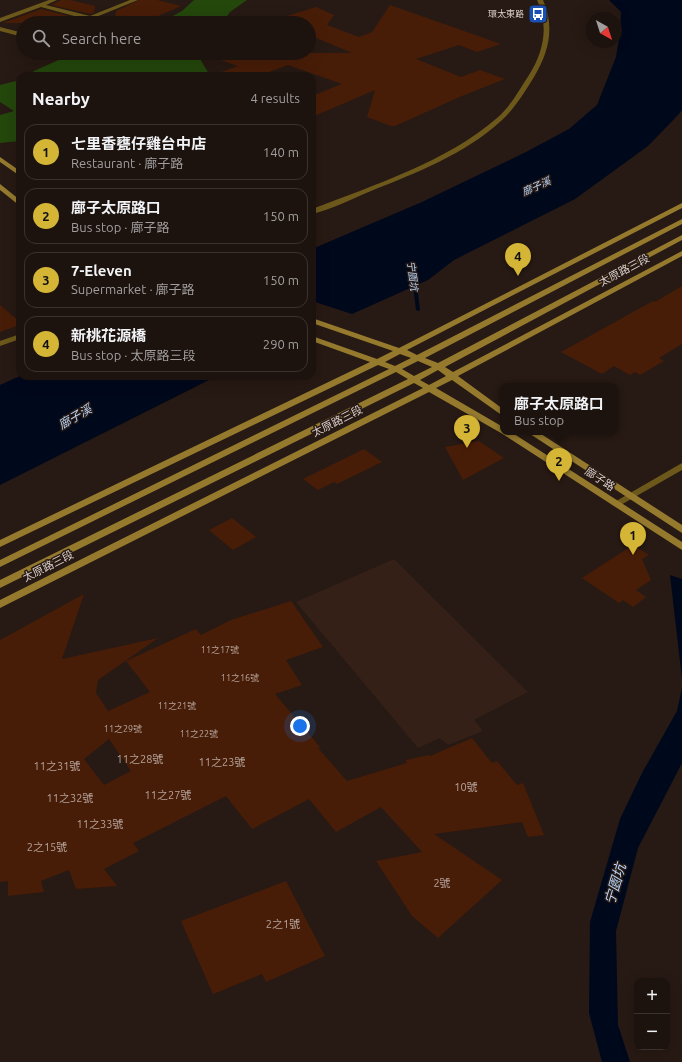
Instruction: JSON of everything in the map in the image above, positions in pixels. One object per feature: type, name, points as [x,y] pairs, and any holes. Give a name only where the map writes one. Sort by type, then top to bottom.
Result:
[{"type":"main road","points":[[0,159],[16,171]]},
{"type":"main road","points":[[0,186],[16,200]]},
{"type":"main road","points":[[0,544],[401,351],[682,206]]},
{"type":"main road","name":"太原路三段","points":[[0,564],[418,358],[682,221]]},
{"type":"main road","name":"太原路三段","points":[[0,584],[415,379],[682,237]]},
{"type":"main road","name":"太原路三段","points":[[0,604],[430,388],[451,375],[682,253]]},
{"type":"main road","points":[[316,321],[377,342],[438,366],[500,411]]},
{"type":"main road","name":"廍子路","points":[[316,339],[396,369],[500,429]]},
{"type":"main road","name":"廍子路","points":[[510,435],[682,547]]},
{"type":"main road","name":"廍子路","points":[[537,435],[682,530]]},
{"type":"street","points":[[0,20],[54,0]]},
{"type":"street","points":[[94,16],[135,0]]},
{"type":"street","points":[[316,210],[432,162],[482,132],[501,117],[516,101],[538,66],[546,49],[548,27],[546,13],[540,0]]},
{"type":"street","points":[[40,5],[81,16]]},
{"type":"street","points":[[0,29],[16,33]]},
{"type":"street","points":[[0,344],[16,338]]},
{"type":"street","points":[[616,504],[682,466]]},
{"type":"shaded area","points":[[394,559],[528,692],[474,720],[483,731],[448,745],[440,738],[418,748],[296,602]]},
{"type":"green space","points":[[194,0],[247,0],[230,12],[227,16],[173,16],[182,11]]},
{"type":"green space","points":[[58,60],[201,60],[208,72],[33,72]]},
{"type":"green space","points":[[16,81],[16,141],[0,143],[0,115],[14,111],[0,102],[0,85]]},
{"type":"water","name":"廍子溪","points":[[609,0],[682,0],[682,110],[648,146],[575,199],[454,260],[428,280],[316,330],[316,247],[422,202],[526,152],[569,129],[597,105],[616,57],[617,48],[622,48],[622,12]]},
{"type":"water","name":"廍子溪","points":[[16,378],[16,380],[209,380],[0,485],[0,385]]},
{"type":"water","points":[[670,575],[682,579],[682,679]]},
{"type":"water","points":[[682,688],[682,763],[638,848],[616,931],[618,1025],[630,1062],[602,1062],[589,1013],[590,922],[620,819],[642,773],[677,711]]},
{"type":"pier","points":[[316,302],[355,315],[316,332]]},
{"type":"building","points":[[61,0],[70,0],[95,6],[94,13],[90,14],[51,5]]},
{"type":"building","points":[[139,0],[157,0],[181,6],[158,16],[115,16],[116,11]]},
{"type":"building","points":[[390,5],[501,44],[477,52],[459,45],[416,59],[461,77],[480,70],[505,79],[462,96],[395,126],[391,126],[367,117],[375,90],[316,115],[316,94],[342,84],[316,75],[316,72],[308,72],[288,65],[269,72],[222,72],[238,66],[221,60],[316,60],[316,53],[352,53],[316,38],[316,16],[287,16],[316,7],[334,15],[327,25],[359,37],[372,32]]},
{"type":"building","points":[[41,9],[69,16],[22,16]]},
{"type":"building","points":[[16,18],[16,23],[3,23]]},
{"type":"building","points":[[682,286],[682,344],[659,358],[664,361],[640,375],[635,372],[630,375],[614,366],[602,374],[561,352],[653,301],[655,302]]},
{"type":"building","points":[[0,305],[16,319],[16,326],[0,332]]},
{"type":"building","points":[[479,441],[504,458],[463,480],[445,447]]},
{"type":"building","points":[[364,449],[382,462],[337,484],[334,482],[318,490],[303,479]]},
{"type":"building","points":[[232,518],[256,537],[233,550],[209,530]]},
{"type":"building","points":[[633,545],[649,555],[642,559],[651,580],[636,590],[646,597],[633,607],[623,600],[619,603],[582,578]]},
{"type":"building","points":[[84,594],[62,659],[158,638],[98,680],[96,693],[108,711],[150,692],[126,661],[196,629],[201,635],[231,620],[291,601],[323,647],[286,660],[302,685],[275,694],[320,747],[318,748],[347,781],[407,763],[406,760],[430,756],[472,738],[492,763],[497,761],[517,785],[523,783],[544,835],[528,837],[522,822],[434,834],[502,880],[438,938],[412,916],[376,861],[422,852],[381,807],[336,832],[309,799],[252,829],[226,796],[133,843],[139,851],[104,869],[117,886],[76,889],[69,870],[41,881],[44,892],[8,896],[8,881],[0,882],[0,640]],"holes":[[[109,739],[131,771],[104,785],[84,759]]]},
{"type":"building","points":[[286,881],[325,956],[266,982],[262,974],[213,994],[181,921]]},
{"type":"waterway","name":"宁園坑","points":[[414,278],[418,310]]},
{"type":"place","name":"環太東路","points":[[538,14]]},
{"type":"place","name":"新桃花源橋","points":[[518,276]]},
{"type":"place","name":"7-Eleven","points":[[467,448]]},
{"type":"place","name":"廍子太原路口","points":[[559,481]]},
{"type":"place","name":"七里香甕仔雞台中店","points":[[633,555]]}]
